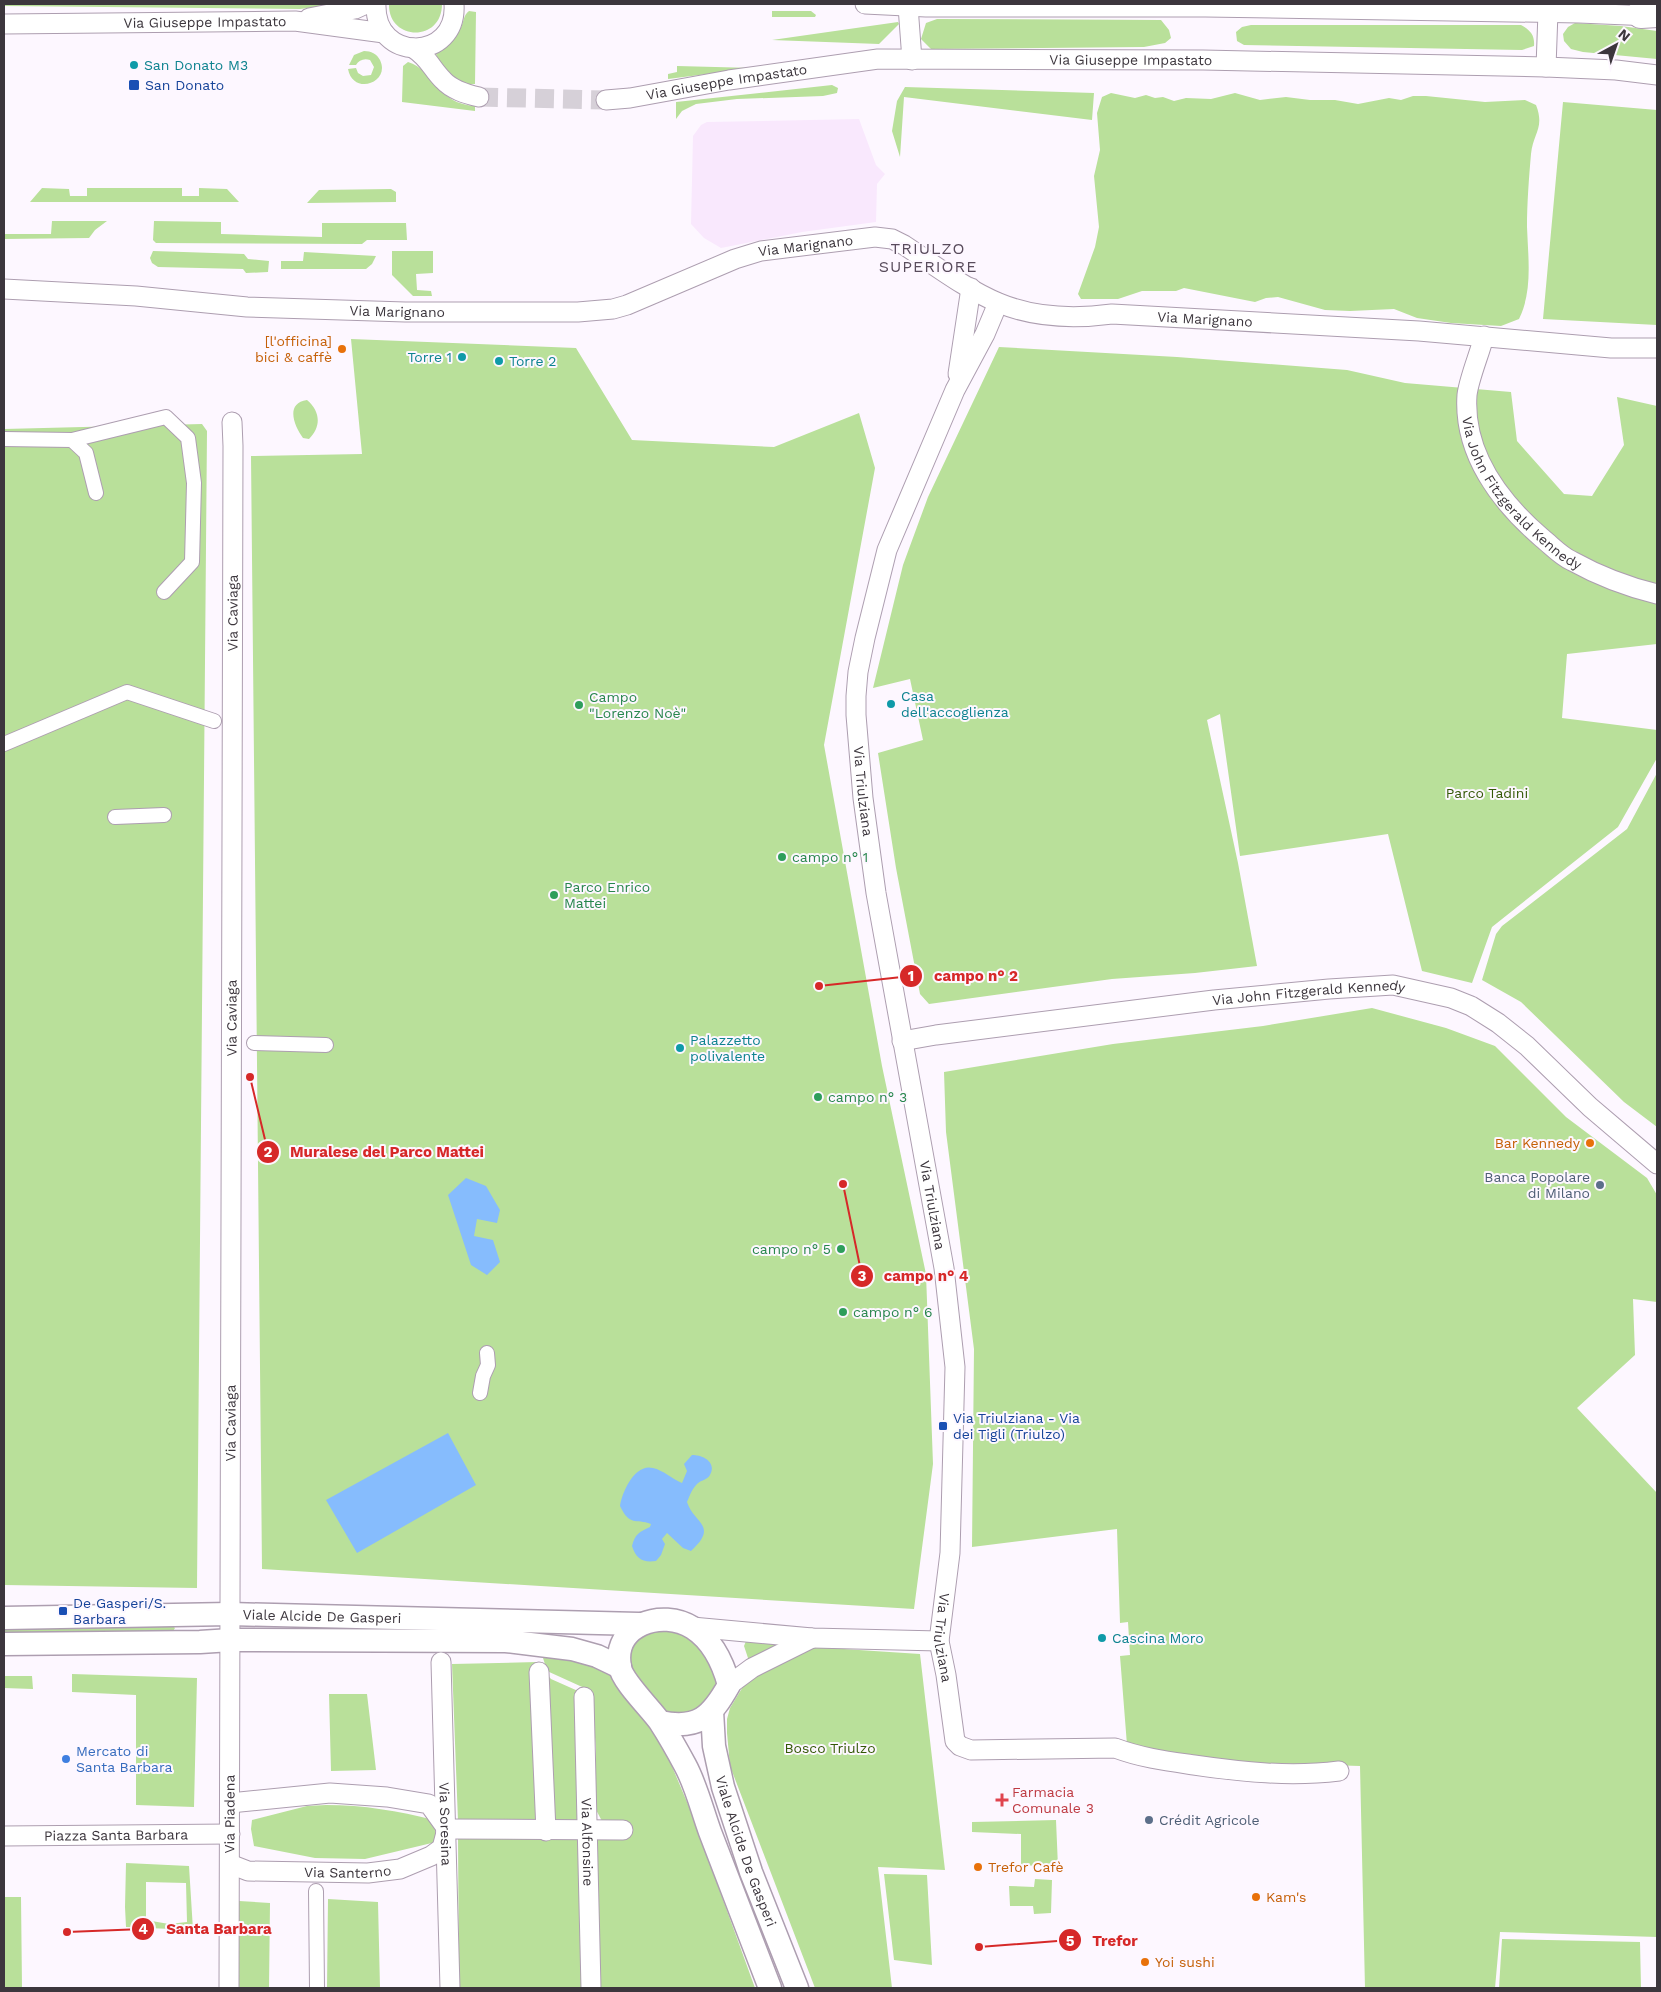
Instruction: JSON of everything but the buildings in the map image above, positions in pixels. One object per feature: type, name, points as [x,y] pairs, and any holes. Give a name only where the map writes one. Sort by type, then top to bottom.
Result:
[{"type":"street","points":[[295,21],[355,9],[366,4]]},
{"type":"street","points":[[376,4],[377,19],[384,33],[398,44],[413,48],[424,48],[442,39],[453,22],[454,4]]},
{"type":"street","points":[[865,4],[908,6],[1546,8],[1652,15]]},
{"type":"street","points":[[908,6],[912,60]]},
{"type":"street","points":[[1546,8],[1546,67]]},
{"type":"street","name":"Via Giuseppe Impastato","points":[[4,19],[24,23]]},
{"type":"street","name":"Via Giuseppe Impastato","points":[[4,24],[295,21],[384,33]]},
{"type":"street","points":[[413,48],[428,59],[440,77],[452,88],[468,95],[479,97]]},
{"type":"street","name":"Via Giuseppe Impastato","points":[[606,100],[630,98],[729,80],[878,59],[1203,60],[1546,67],[1609,70],[1657,75]]},
{"type":"street","name":"Via Marignano","points":[[4,289],[136,296],[256,307],[405,312],[578,312],[614,309],[627,305],[735,259],[761,251],[875,237],[892,239],[904,245],[998,303],[1041,315],[1088,318],[1112,314],[1419,331],[1611,348],[1657,348]]},
{"type":"street","name":"Via Triulziana","points":[[955,390],[971,288]]},
{"type":"street","name":"Via Triulziana","points":[[998,303],[985,334],[955,390],[887,550],[858,672],[856,715],[863,798],[876,893],[944,1268],[955,1368],[950,1553],[939,1641],[946,1675],[955,1742],[966,1749],[1115,1748],[1137,1757],[1261,1773],[1304,1774],[1339,1771]]},
{"type":"street","name":"Via John Fitzgerald Kennedy","points":[[1484,336],[1467,394],[1470,432],[1482,465],[1500,495],[1528,526],[1571,561],[1627,587],[1657,594]]},
{"type":"street","points":[[4,439],[72,440],[166,417],[188,438],[194,483],[192,562],[164,592]]},
{"type":"street","name":"Via Caviaga","points":[[230,1614],[233,1008],[232,422]]},
{"type":"street","points":[[72,440],[86,453],[96,493]]},
{"type":"street","points":[[4,744],[127,692],[214,721]]},
{"type":"street","points":[[115,817],[164,814]]},
{"type":"street","name":"Via John Fitzgerald Kennedy","points":[[902,1041],[936,1035],[1214,1000],[1393,985],[1451,998],[1471,1006],[1498,1023],[1527,1046],[1590,1106],[1657,1164]]},
{"type":"street","points":[[254,1043],[326,1045]]},
{"type":"street","points":[[480,1393],[483,1376],[488,1365],[487,1353]]},
{"type":"street","points":[[230,1614],[231,1640]]},
{"type":"street","name":"Viale Alcide De Gasperi","points":[[4,1618],[230,1614],[639,1624]]},
{"type":"street","points":[[729,1685],[724,1667],[707,1639],[692,1628],[672,1620],[654,1619],[639,1624],[626,1637],[619,1652],[620,1667],[625,1678],[660,1722],[677,1726],[698,1722],[712,1711],[729,1685],[752,1668],[812,1638]]},
{"type":"street","points":[[692,1628],[812,1638],[939,1641]]},
{"type":"street","name":"Viale Alcide De Gasperi","points":[[4,1644],[231,1640],[506,1641],[572,1649],[597,1656],[620,1667]]},
{"type":"street","name":"Via Piadena","points":[[230,1988],[231,1640]]},
{"type":"street","name":"Via Soresina","points":[[441,1662],[450,1988]]},
{"type":"street","points":[[539,1672],[546,1831]]},
{"type":"street","name":"Via Alfonsine","points":[[584,1697],[591,1988]]},
{"type":"street","name":"Viale Alcide De Gasperi","points":[[712,1711],[714,1746],[723,1787],[751,1872],[797,1988]]},
{"type":"street","name":"Viale Alcide De Gasperi","points":[[660,1722],[686,1767],[770,1988]]},
{"type":"street","points":[[230,1803],[330,1793],[429,1804],[447,1829],[623,1830]]},
{"type":"street","name":"Via Santerno","points":[[230,1864],[248,1871],[360,1873],[400,1869],[428,1858],[442,1848],[447,1829]]},
{"type":"street","name":"Piazza Santa Barbara","points":[[4,1836],[230,1834]]},
{"type":"street","points":[[316,1891],[317,1988]]},
{"type":"shaded area","points":[[859,119],[876,165],[885,174],[877,184],[876,222],[802,232],[721,248],[704,238],[691,224],[693,136],[701,125],[707,122]]},
{"type":"green space","points":[[4,4],[340,4],[300,9],[4,6]]},
{"type":"green space","points":[[389,4],[442,4],[440,17],[434,26],[425,31],[415,32],[405,31],[397,25],[391,16]]},
{"type":"green space","points":[[469,11],[476,12],[475,84],[459,82],[450,76],[436,54],[458,33]]},
{"type":"green space","points":[[772,11],[811,11],[816,15],[815,17],[772,17]]},
{"type":"green space","points":[[937,19],[1161,20],[1169,30],[1171,38],[1165,43],[1144,47],[931,49],[921,39],[926,23]]},
{"type":"green space","points":[[898,22],[899,24],[879,44],[772,40]]},
{"type":"green space","points":[[1575,23],[1657,31],[1657,59],[1583,52],[1571,49],[1564,41],[1563,34],[1568,27]]},
{"type":"green space","points":[[1251,25],[1521,25],[1531,33],[1534,39],[1534,46],[1522,50],[1244,45],[1237,41],[1236,32],[1242,27]]},
{"type":"green space","points":[[364,51],[371,52],[377,56],[382,68],[376,80],[363,84],[351,77],[348,69],[356,68],[358,73],[363,76],[371,75],[374,67],[370,60],[364,59],[356,65],[349,65],[354,55]]},
{"type":"green space","points":[[408,62],[417,66],[452,99],[462,104],[475,106],[475,111],[402,102],[403,66]]},
{"type":"green space","points":[[677,66],[754,68],[668,79],[668,74],[677,72]]},
{"type":"green space","points":[[832,85],[838,88],[837,93],[823,96],[737,99],[696,104],[682,111],[676,119],[676,102]]},
{"type":"green space","points":[[905,87],[1094,93],[1092,120],[904,97],[900,157],[892,131],[897,101]]},
{"type":"green space","points":[[1111,93],[1135,98],[1146,95],[1155,98],[1163,97],[1174,101],[1186,98],[1211,99],[1235,93],[1260,100],[1286,97],[1310,100],[1335,100],[1358,104],[1389,98],[1401,100],[1413,96],[1426,96],[1485,102],[1525,100],[1536,105],[1539,125],[1531,154],[1527,227],[1528,285],[1519,319],[1501,326],[1451,323],[1417,318],[1394,309],[1325,310],[1278,297],[1266,298],[1255,302],[1184,288],[1176,291],[1142,291],[1118,299],[1081,299],[1078,294],[1095,247],[1099,227],[1094,176],[1100,150],[1097,113],[1102,97]]},
{"type":"green space","points":[[1563,102],[1657,110],[1657,325],[1543,319]]},
{"type":"green space","points":[[42,188],[69,189],[70,196],[87,196],[87,188],[182,188],[182,196],[199,196],[199,188],[227,189],[239,202],[30,202]]},
{"type":"green space","points":[[391,189],[396,192],[396,202],[307,203],[319,190]]},
{"type":"green space","points":[[52,221],[107,221],[95,230],[89,238],[4,239],[4,234],[51,234]]},
{"type":"green space","points":[[154,221],[221,222],[221,234],[322,237],[322,223],[406,223],[407,240],[367,240],[362,244],[156,243],[153,240]]},
{"type":"green space","points":[[153,251],[244,254],[248,259],[269,261],[268,272],[246,273],[243,269],[158,267],[152,263],[150,258]]},
{"type":"green space","points":[[392,251],[433,251],[433,273],[416,274],[417,290],[431,291],[432,296],[413,296],[392,275]]},
{"type":"green space","points":[[304,252],[376,256],[372,264],[366,269],[281,269],[281,261],[303,261]]},
{"type":"green space","name":"Parco Enrico Mattei","points":[[351,339],[576,348],[632,440],[774,447],[859,413],[875,468],[824,745],[882,1066],[926,1274],[933,1464],[914,1609],[262,1569],[251,456],[362,454]]},
{"type":"green space","name":"Parco Tadini","points":[[999,347],[1177,357],[1347,370],[1405,383],[1511,392],[1517,441],[1564,494],[1592,496],[1624,445],[1617,397],[1657,406],[1657,644],[1567,654],[1562,718],[1657,730],[1657,758],[1618,827],[1492,927],[1472,983],[1422,971],[1388,834],[1240,856],[1220,714],[1207,720],[1238,863],[1257,966],[1112,979],[929,1004],[920,994],[896,868],[878,753],[923,740],[910,679],[873,688],[903,565],[928,497]]},
{"type":"green space","points":[[307,400],[315,409],[318,420],[316,430],[309,439],[303,438],[293,416],[296,406],[300,402]]},
{"type":"green space","points":[[202,424],[207,431],[197,1588],[4,1585],[4,429]]},
{"type":"green space","points":[[1657,773],[1657,1127],[1624,1102],[1521,1002],[1482,980],[1496,934],[1502,926],[1627,829]]},
{"type":"green space","points":[[1372,1008],[1446,1028],[1495,1046],[1566,1117],[1647,1178],[1657,1195],[1657,1302],[1633,1299],[1635,1355],[1577,1408],[1657,1493],[1657,1937],[1500,1932],[1495,1988],[1365,1988],[1360,1766],[1234,1762],[1168,1752],[1144,1751],[1127,1745],[1120,1656],[1130,1655],[1128,1622],[1120,1623],[1117,1529],[972,1547],[974,1349],[946,1132],[944,1072],[1113,1044],[1263,1026]]},
{"type":"green space","points":[[4,1625],[173,1626],[175,1628],[172,1633],[4,1633]]},
{"type":"green space","points":[[670,1629],[688,1635],[708,1657],[717,1682],[714,1693],[695,1713],[677,1716],[665,1711],[637,1680],[629,1665],[628,1654],[634,1643],[644,1632]]},
{"type":"green space","points":[[787,1640],[749,1661],[744,1646],[746,1641]]},
{"type":"green space","name":"Bosco Triulzo","points":[[813,1647],[920,1654],[945,1870],[878,1867],[892,1988],[815,1988],[730,1766],[727,1719],[730,1708],[747,1680]]},
{"type":"green space","points":[[540,1648],[615,1671],[658,1733],[692,1814],[755,1988],[459,1988],[458,1836],[612,1840],[594,1806],[596,1749],[591,1691],[547,1671]]},
{"type":"green space","points":[[537,1662],[551,1679],[578,1691],[581,1823],[458,1821],[452,1664]]},
{"type":"green space","points":[[72,1674],[197,1678],[194,1807],[136,1805],[136,1695],[72,1692]]},
{"type":"green space","points":[[4,1676],[32,1676],[33,1689],[4,1688]]},
{"type":"green space","points":[[329,1694],[367,1694],[376,1770],[331,1771]]},
{"type":"green space","points":[[326,1805],[381,1809],[434,1820],[436,1842],[365,1859],[315,1858],[254,1846],[251,1829],[252,1820],[307,1806]]},
{"type":"green space","points":[[1056,1820],[1058,1867],[1021,1865],[1021,1834],[972,1832],[972,1822]]},
{"type":"green space","points":[[126,1863],[189,1866],[193,1930],[126,1927]],"holes":[[[146,1882],[186,1883],[187,1922],[169,1924],[146,1920]]]},
{"type":"green space","points":[[884,1874],[927,1875],[932,1965],[894,1960]]},
{"type":"green space","points":[[1035,1879],[1052,1880],[1051,1913],[1034,1914],[1033,1906],[1010,1906],[1009,1886],[1034,1887]]},
{"type":"green space","points":[[4,1897],[21,1897],[22,1988],[4,1988]]},
{"type":"green space","points":[[328,1899],[378,1902],[380,1988],[327,1988]]},
{"type":"green space","points":[[239,1901],[270,1903],[269,1988],[238,1988]]},
{"type":"green space","points":[[1502,1939],[1640,1942],[1641,1988],[1499,1988]]},
{"type":"water","points":[[466,1178],[486,1186],[500,1210],[497,1223],[477,1219],[474,1236],[493,1240],[500,1262],[487,1275],[471,1265],[448,1195]]},
{"type":"water","points":[[448,1433],[476,1485],[357,1553],[326,1500]]},
{"type":"water","points":[[692,1455],[708,1460],[712,1466],[710,1475],[695,1486],[687,1502],[702,1525],[703,1535],[691,1551],[683,1548],[667,1533],[662,1539],[665,1544],[661,1555],[656,1561],[644,1561],[638,1557],[632,1546],[638,1534],[650,1527],[651,1524],[633,1521],[627,1517],[620,1506],[623,1493],[635,1474],[646,1468],[653,1468],[682,1483],[687,1471],[684,1464]]},
{"type":"tunnel","points":[[479,97],[606,100]]},
{"type":"place","name":"San Donato M3","points":[[134,65]]},
{"type":"place","name":"San Donato","points":[[134,85]]},
{"type":"place","name":"[l'officina] bici & caffè","points":[[342,349]]},
{"type":"place","name":"Torre 1","points":[[462,357]]},
{"type":"place","name":"Torre 2","points":[[499,361]]},
{"type":"place","name":"Casa dell'accoglienza","points":[[891,704]]},
{"type":"place","name":"Campo \"Lorenzo Noè\"","points":[[579,705]]},
{"type":"place","name":"campo n° 1","points":[[782,857]]},
{"type":"place","name":"Parco Enrico Mattei","points":[[554,895]]},
{"type":"place","name":"campo n° 2","points":[[819,986]]},
{"type":"place","name":"Palazzetto polivalente","points":[[680,1048]]},
{"type":"place","name":"Muralese del Parco Mattei","points":[[250,1077]]},
{"type":"place","name":"campo n° 3","points":[[818,1097]]},
{"type":"place","name":"Bar Kennedy","points":[[1590,1143]]},
{"type":"place","name":"campo n° 4","points":[[843,1184]]},
{"type":"place","name":"Banca Popolare di Milano","points":[[1600,1185]]},
{"type":"place","name":"campo n° 5","points":[[841,1249]]},
{"type":"place","name":"campo n° 6","points":[[843,1312]]},
{"type":"place","name":"Via Triulziana - Via dei Tigli (Triulzo)","points":[[943,1426]]},
{"type":"place","name":"De Gasperi/S. Barbara","points":[[63,1611]]},
{"type":"place","name":"Cascina Moro","points":[[1102,1638]]},
{"type":"place","name":"Mercato di Santa Barbara","points":[[66,1759]]},
{"type":"place","name":"Farmacia Comunale 3","points":[[1002,1800]]},
{"type":"place","name":"Crédit Agricole","points":[[1149,1820]]},
{"type":"place","name":"Trefor Cafè","points":[[978,1867]]},
{"type":"place","name":"Kam's","points":[[1256,1897]]},
{"type":"place","name":"Santa Barbara","points":[[67,1932]]},
{"type":"place","name":"Trefor","points":[[979,1947]]},
{"type":"place","name":"Yoi sushi","points":[[1145,1962]]},
{"type":"district","name":"TRIULZO SUPERIORE","points":[[928,257]]}]
